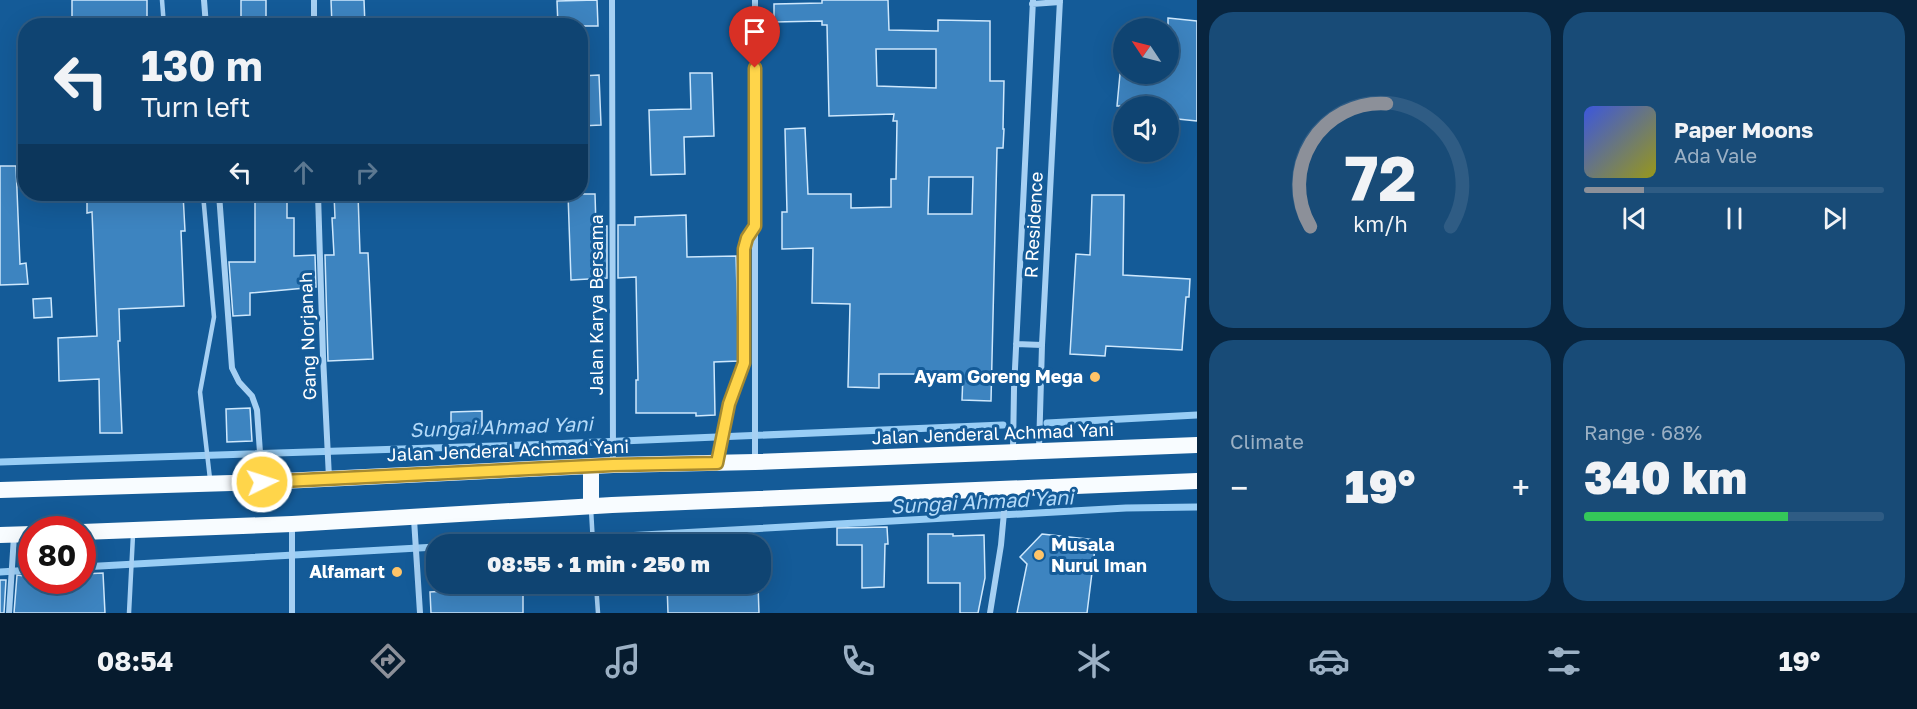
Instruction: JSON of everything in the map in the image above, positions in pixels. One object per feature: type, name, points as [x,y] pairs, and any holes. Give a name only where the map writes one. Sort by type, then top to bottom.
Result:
[{"type":"highway","name":"Jalan Jenderal Achmad Yani","points":[[0,490],[262,482],[613,465],[755,462],[1197,445]]},
{"type":"highway","points":[[591,466],[591,506]]},
{"type":"highway","points":[[96,531],[292,524],[591,506],[1005,499],[1197,482]]},
{"type":"street","points":[[204,0],[205,18]]},
{"type":"street","points":[[314,0],[314,18]]},
{"type":"street","name":"Jalan Karya Bersama","points":[[612,0],[613,465]]},
{"type":"street","points":[[755,0],[755,462]]},
{"type":"street","points":[[1013,453],[1016,344],[1033,2],[1060,1]]},
{"type":"street","name":"R Residence","points":[[1039,452],[1042,345],[1060,1]]},
{"type":"street","points":[[220,201],[232,368],[239,382],[252,396],[257,410],[262,482]]},
{"type":"street","name":"Gang Norjanah","points":[[318,201],[322,356],[329,478]]},
{"type":"street","points":[[1016,344],[1042,345]]},
{"type":"street","points":[[990,613],[1001,545],[1005,499]]},
{"type":"street","points":[[413,516],[420,613]]},
{"type":"street","points":[[292,524],[292,613]]},
{"type":"street","points":[[7,535],[12,563],[9,613]]},
{"type":"lane","points":[[162,0],[163,18]]},
{"type":"lane","points":[[203,201],[214,317],[200,392],[211,484]]},
{"type":"lane","points":[[717,463],[729,404],[744,363],[744,249],[747,238],[755,226]]},
{"type":"lane","points":[[591,506],[592,534]]},
{"type":"lane","points":[[129,613],[133,530]]},
{"type":"lane","points":[[597,594],[598,613]]},
{"type":"building","points":[[72,0],[147,0],[147,18],[72,18]]},
{"type":"building","points":[[241,0],[266,0],[266,18],[241,18]]},
{"type":"building","points":[[331,0],[364,0],[365,18],[332,18]]},
{"type":"building","points":[[597,0],[598,26],[588,26],[588,18],[558,18],[557,1]]},
{"type":"building","points":[[822,0],[888,0],[889,30],[938,31],[938,20],[990,21],[990,81],[1004,81],[1003,148],[997,148],[991,401],[962,400],[963,374],[879,374],[879,388],[848,387],[850,304],[812,303],[813,248],[782,249],[782,212],[787,212],[785,129],[805,128],[808,194],[851,194],[851,208],[891,207],[891,179],[896,179],[897,121],[893,121],[894,114],[829,116],[827,25],[822,25],[822,21],[774,22],[774,4],[822,3]],"holes":[[[876,49],[936,49],[936,88],[877,86]],[[929,177],[973,177],[972,214],[928,214]]]},
{"type":"building","points":[[1179,19],[1197,21],[1197,121],[1179,119],[1179,96],[1118,96],[1119,84],[1179,84]]},
{"type":"building","points":[[690,73],[712,73],[714,136],[684,137],[685,174],[651,175],[649,110],[691,109]]},
{"type":"building","points":[[599,75],[601,125],[588,126],[588,76]]},
{"type":"building","points":[[0,166],[16,166],[20,264],[26,263],[28,284],[0,285]]},
{"type":"building","points":[[588,194],[595,194],[596,227],[607,226],[607,278],[571,280],[568,201],[588,201]]},
{"type":"building","points":[[1092,195],[1124,195],[1123,275],[1190,279],[1189,297],[1186,297],[1182,350],[1106,346],[1105,356],[1070,354],[1076,254],[1090,255]]},
{"type":"building","points":[[87,201],[183,201],[185,231],[181,231],[184,306],[119,309],[122,433],[100,433],[99,379],[59,381],[58,338],[97,336],[92,212],[87,213]]},
{"type":"building","points":[[255,201],[287,201],[287,218],[294,218],[294,256],[315,255],[316,287],[250,293],[250,315],[233,316],[229,262],[255,262]]},
{"type":"building","points":[[334,201],[358,201],[360,253],[368,253],[373,359],[328,361],[325,255],[334,255],[332,218],[335,218]]},
{"type":"building","points":[[686,215],[687,257],[736,256],[739,361],[714,362],[715,415],[636,413],[636,380],[638,380],[636,277],[618,278],[618,225],[635,225],[635,217]]},
{"type":"building","points":[[51,298],[52,317],[34,318],[33,299]]},
{"type":"building","points":[[250,408],[252,441],[227,442],[226,409]]},
{"type":"building","points":[[482,411],[482,433],[451,434],[451,412]]},
{"type":"building","points":[[887,527],[888,544],[885,544],[884,587],[862,588],[862,545],[837,545],[837,528]]},
{"type":"building","points":[[928,534],[984,535],[985,578],[978,613],[960,613],[960,583],[928,583]]},
{"type":"building","points":[[1042,534],[1096,540],[1087,613],[1017,613],[1027,564],[1020,557]]},
{"type":"building","points":[[96,573],[103,573],[105,613],[14,613],[17,575],[18,594],[96,594]]},
{"type":"building","points":[[0,580],[6,580],[4,613],[0,613]]},
{"type":"building","points":[[430,594],[523,594],[523,613],[431,613]]},
{"type":"building","points":[[667,594],[758,594],[759,613],[668,613]]},
{"type":"waterway","name":"Sungai Ahmad Yani","points":[[1047,423],[1197,415]]},
{"type":"waterway","name":"Sungai Ahmad Yani","points":[[0,462],[527,445],[1003,425]]},
{"type":"waterway","name":"Sungai Ahmad Yani","points":[[660,534],[1126,508],[1197,507]]},
{"type":"waterway","name":"Sungai Ahmad Yani","points":[[96,566],[426,548]]},
{"type":"waterway","name":"Sungai Ahmad Yani","points":[[0,572],[18,571]]},
{"type":"place","name":"Ayam Goreng Mega","points":[[1095,377]]},
{"type":"place","name":"Musala Nurul Iman","points":[[1039,555]]},
{"type":"place","name":"Alfamart","points":[[397,572]]},
{"type":"route","points":[[262,482],[613,465],[717,463],[729,404],[744,363],[744,249],[747,238],[755,226],[755,68]]}]
